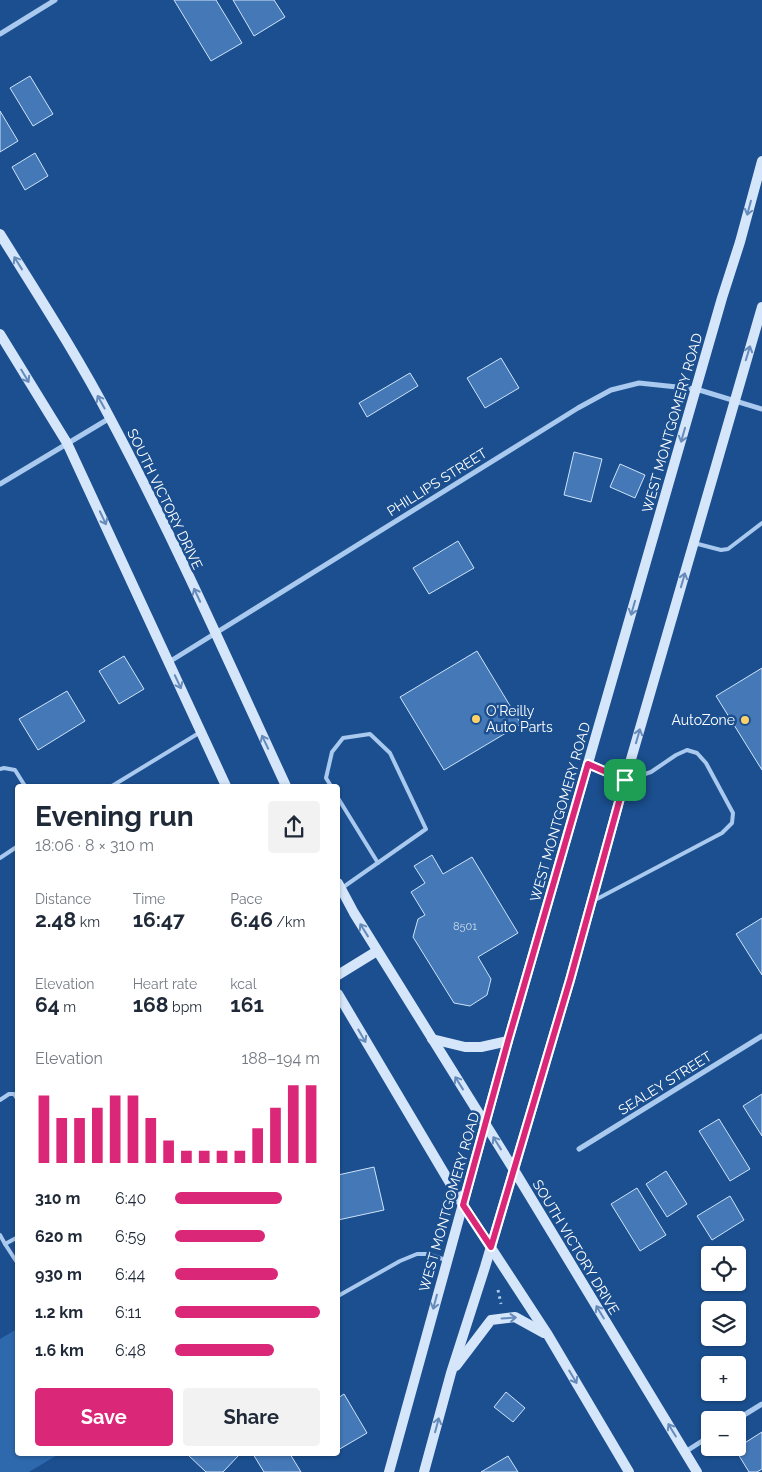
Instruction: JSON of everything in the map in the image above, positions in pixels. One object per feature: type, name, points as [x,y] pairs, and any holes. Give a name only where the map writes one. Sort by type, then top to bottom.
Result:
[{"type":"main road","name":"WEST MONTGOMERY ROAD","points":[[389,1472],[508,1041],[762,161]]},
{"type":"main road","name":"SOUTH VICTORY DRIVE","points":[[0,234],[81,366],[110,418],[155,506],[285,784]]},
{"type":"main road","points":[[424,1472],[451,1373],[491,1247],[570,980],[625,780],[762,307]]},
{"type":"main road","points":[[0,334],[67,443],[225,784]]},
{"type":"main road","points":[[588,764],[625,780]]},
{"type":"main road","name":"SOUTH VICTORY DRIVE","points":[[340,888],[697,1472]]},
{"type":"main road","points":[[340,974],[377,951]]},
{"type":"main road","points":[[340,997],[463,1205],[548,1335],[629,1472]]},
{"type":"main road","points":[[432,1039],[465,1047],[481,1047],[508,1041]]},
{"type":"main road","points":[[451,1373],[491,1320],[515,1317],[548,1335]]},
{"type":"street","points":[[0,34],[55,0]]},
{"type":"street","name":"PHILLIPS STREET","points":[[169,662],[578,408],[611,390],[639,383],[696,389],[762,409]]},
{"type":"street","points":[[0,484],[110,418]]},
{"type":"street","name":"SEALEY STREET","points":[[579,1148],[762,1036]]},
{"type":"street","points":[[746,1414],[762,1404]]},
{"type":"street","points":[[685,1452],[701,1442]]},
{"type":"lane","points":[[694,543],[721,550],[728,548],[762,523]]},
{"type":"lane","points":[[115,784],[201,732]]},
{"type":"lane","points":[[330,784],[326,778],[332,752],[343,738],[370,734],[390,753],[426,829],[340,885]]},
{"type":"lane","points":[[592,901],[722,833],[732,823],[733,813],[706,763],[697,753],[687,750],[651,772],[625,780]]},
{"type":"lane","points":[[0,769],[15,770],[24,784]]},
{"type":"lane","points":[[340,801],[378,862]]},
{"type":"lane","points":[[0,858],[15,848]]},
{"type":"lane","points":[[0,1100],[9,1094],[15,1096]]},
{"type":"lane","points":[[0,1235],[15,1259]]},
{"type":"lane","points":[[5,1244],[15,1239]]},
{"type":"lane","points":[[340,1295],[400,1261],[417,1254],[427,1254],[446,1260]]},
{"type":"path","points":[[498,1289],[502,1307]]},
{"type":"shaded area","points":[[15,1330],[15,1456],[56,1456],[29,1472],[0,1472],[0,1339]]},
{"type":"building","points":[[174,0],[216,0],[242,43],[211,61]]},
{"type":"building","points":[[233,0],[274,0],[285,17],[254,36]]},
{"type":"building","points":[[30,76],[53,114],[33,126],[10,88]]},
{"type":"building","points":[[0,111],[18,141],[0,152]]},
{"type":"building","points":[[35,153],[48,176],[25,190],[12,167]]},
{"type":"building","points":[[501,358],[519,388],[485,408],[467,378]]},
{"type":"building","points":[[410,373],[418,386],[367,417],[359,403]]},
{"type":"building","points":[[574,452],[602,459],[591,502],[564,495]]},
{"type":"building","points":[[620,464],[645,475],[635,498],[610,487]]},
{"type":"building","points":[[458,541],[474,568],[429,594],[413,568]]},
{"type":"building","points":[[477,651],[521,724],[444,770],[400,697]]},
{"type":"building","points":[[124,656],[144,689],[119,704],[99,671]]},
{"type":"building","points":[[762,668],[762,770],[716,696]]},
{"type":"building","points":[[67,691],[85,721],[38,750],[19,719]]},
{"type":"building","points":[[432,855],[443,874],[472,857],[518,933],[478,957],[491,979],[487,995],[470,1006],[454,1003],[413,937],[418,919],[425,915],[411,892],[425,883],[414,866]]},
{"type":"building","points":[[762,918],[762,975],[736,934]]},
{"type":"building","points":[[762,1094],[762,1136],[743,1106]]},
{"type":"building","points":[[719,1119],[750,1169],[730,1181],[699,1131]]},
{"type":"building","points":[[374,1167],[384,1210],[340,1220],[340,1175]]},
{"type":"building","points":[[666,1171],[687,1204],[667,1217],[646,1184]]},
{"type":"building","points":[[637,1188],[666,1235],[640,1251],[611,1204]]},
{"type":"building","points":[[730,1196],[744,1220],[712,1240],[697,1216]]},
{"type":"building","points":[[506,1392],[525,1408],[513,1422],[494,1407]]},
{"type":"building","points":[[344,1394],[367,1433],[340,1449],[340,1397]]},
{"type":"building","points":[[762,1432],[762,1469],[757,1472],[749,1472],[739,1456],[746,1456],[746,1442]]},
{"type":"building","points":[[189,1456],[238,1456],[223,1472],[206,1472]]},
{"type":"building","points":[[254,1456],[291,1456],[301,1472],[264,1472]]},
{"type":"building","points":[[508,1456],[518,1472],[481,1472]]},
{"type":"place","name":"O'Reilly Auto Parts","points":[[476,719]]},
{"type":"place","name":"AutoZone","points":[[745,720]]},
{"type":"route","points":[[588,764],[625,780],[570,980],[491,1247],[463,1205],[539,931],[588,764]]}]
